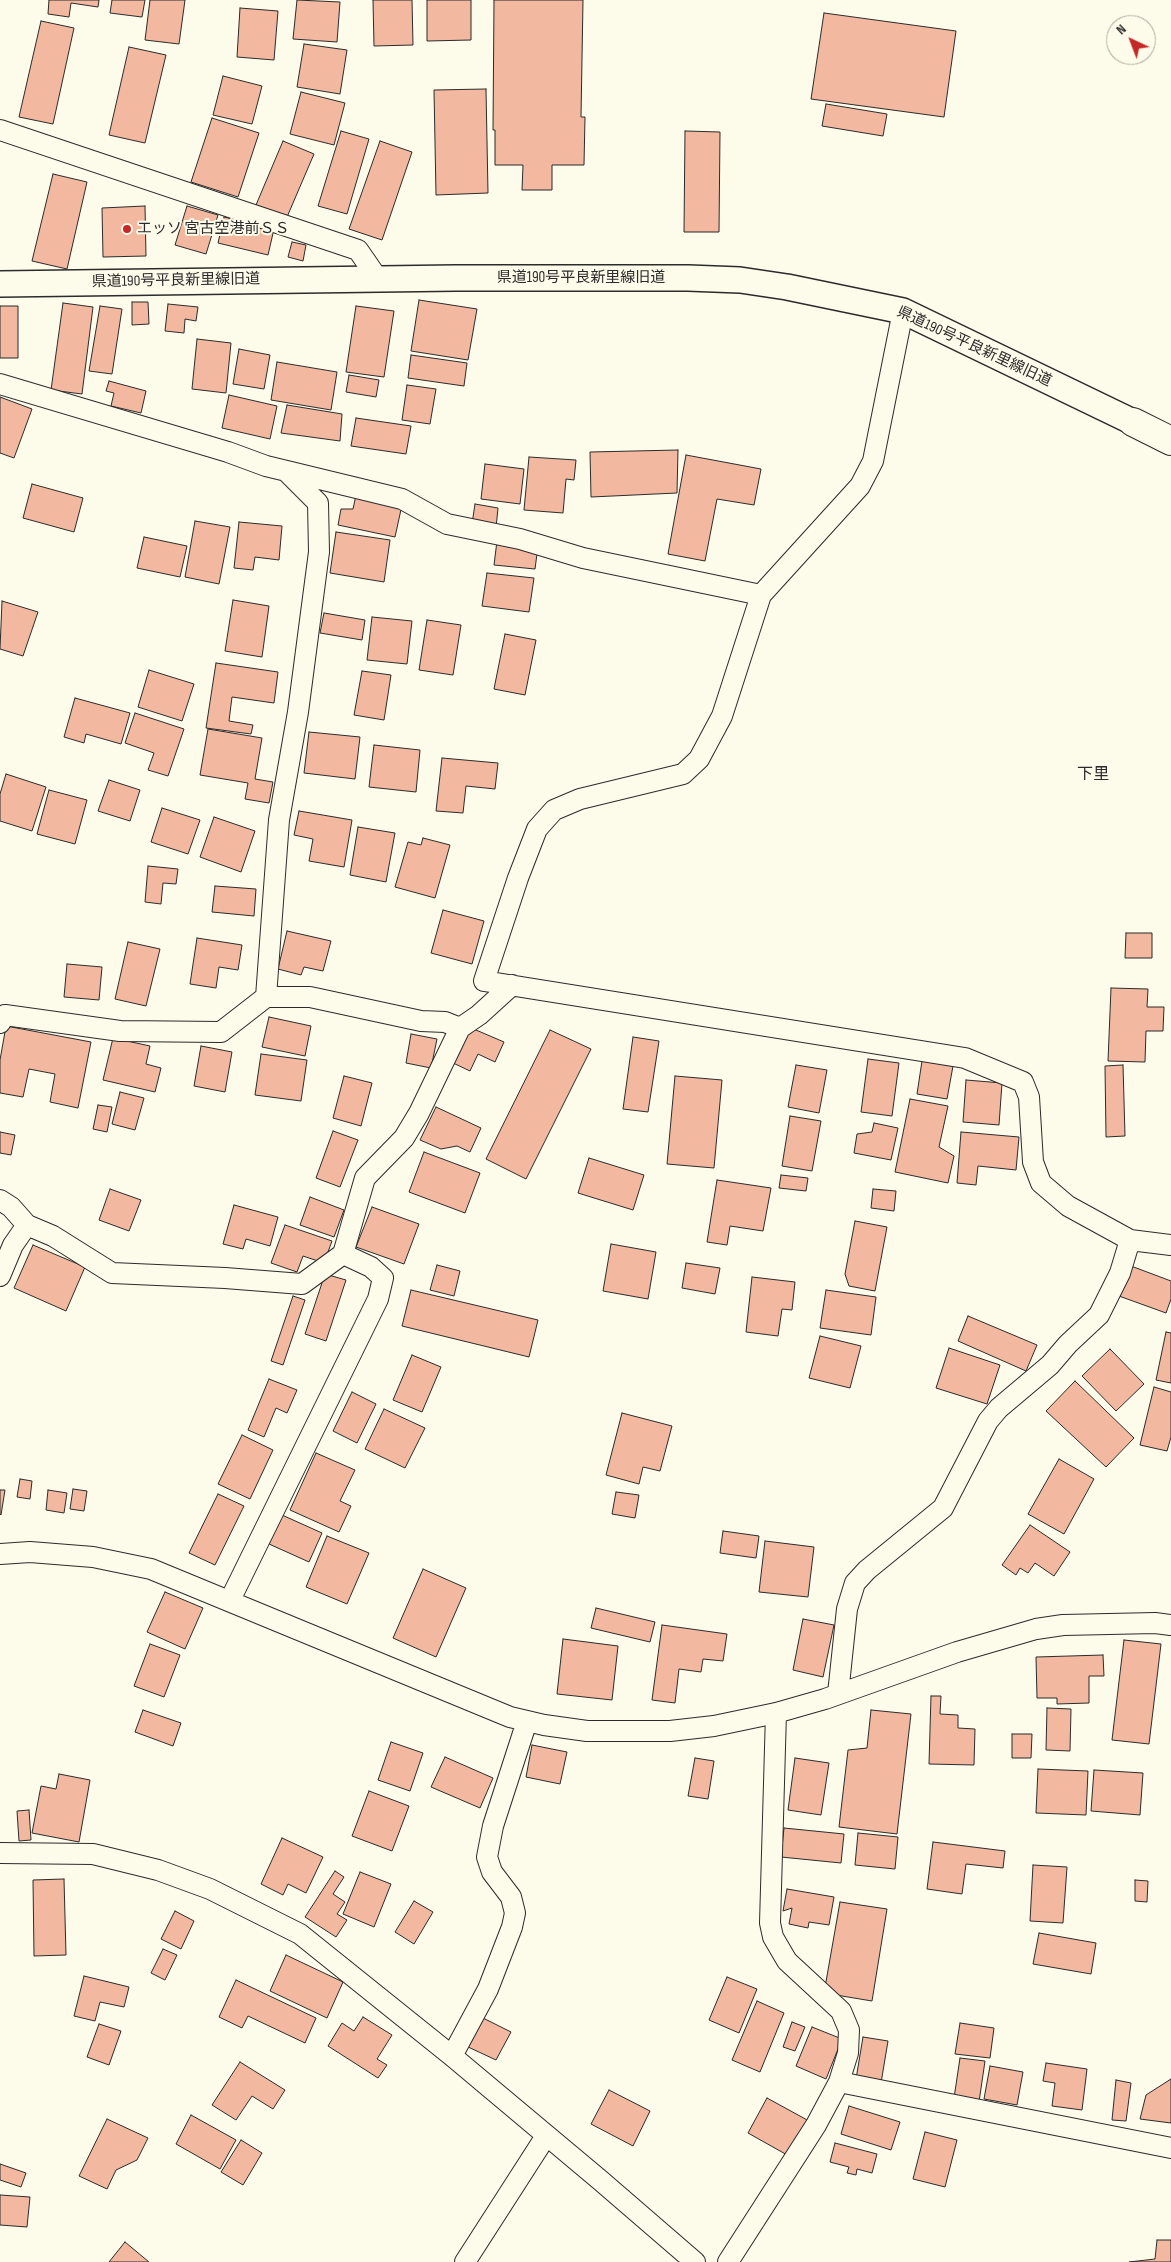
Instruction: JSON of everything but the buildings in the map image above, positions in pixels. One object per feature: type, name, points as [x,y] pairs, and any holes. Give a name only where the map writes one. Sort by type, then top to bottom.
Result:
[{"type":"main road","points":[[1133,422],[1171,441]]},
{"type":"street","points":[[0,130],[358,250],[378,280]]},
{"type":"street","name":"県道190号平良新里線旧道","points":[[0,284],[688,278],[740,280],[787,286],[903,311],[1133,422]]},
{"type":"street","points":[[903,311],[873,461],[860,486],[761,595],[722,716],[699,759],[683,774],[580,800],[554,810],[537,829],[518,878],[484,980],[964,1058],[1023,1082],[1029,1097],[1033,1162],[1041,1183],[1068,1206],[1130,1240],[1171,1245]]},
{"type":"street","points":[[0,384],[228,452],[287,472],[402,499],[447,524],[520,539],[583,558],[761,595]]},
{"type":"street","points":[[266,997],[279,820],[298,712],[319,552],[318,503],[287,472]]},
{"type":"street","points":[[0,1200],[11,1207],[27,1225],[53,1236],[112,1273],[225,1278],[302,1284],[343,1254],[365,1178],[404,1138],[420,1112],[460,1028],[480,1015],[512,985]]},
{"type":"street","points":[[0,1023],[5,1015],[120,1031],[221,1032],[266,997],[310,997],[421,1021],[445,1022],[460,1028]]},
{"type":"street","points":[[0,1276],[13,1245],[27,1225]]},
{"type":"street","points":[[838,1694],[847,1609],[856,1583],[867,1570],[943,1508],[988,1421],[999,1408],[1050,1365],[1068,1344],[1099,1315],[1120,1273],[1130,1240]]},
{"type":"street","points":[[230,1600],[378,1300],[383,1278],[371,1266],[343,1254]]},
{"type":"street","points":[[0,1554],[30,1552],[93,1557],[152,1569],[230,1600],[431,1686],[510,1717],[587,1731],[670,1731],[714,1726],[776,1713],[838,1694],[957,1652],[1036,1629],[1063,1625],[1155,1623],[1171,1625]]},
{"type":"street","points":[[728,2262],[816,2125],[839,2082],[848,2053],[849,2030],[841,2011],[787,1962],[773,1938],[770,1923],[776,1713]]},
{"type":"street","points":[[452,2056],[488,1989],[512,1927],[515,1913],[511,1897],[492,1872],[487,1857],[494,1826],[527,1721]]},
{"type":"street","points":[[0,1852],[93,1854],[158,1870],[210,1889],[300,1934],[452,2056],[695,2262]]},
{"type":"street","points":[[839,2082],[1171,2148]]},
{"type":"street","points":[[464,2262],[546,2136]]},
{"type":"place","name":"エッソ 宮古空港前ＳＳ","points":[[127,229]]},
{"type":"district","name":"下里","points":[[1093,775]]}]
